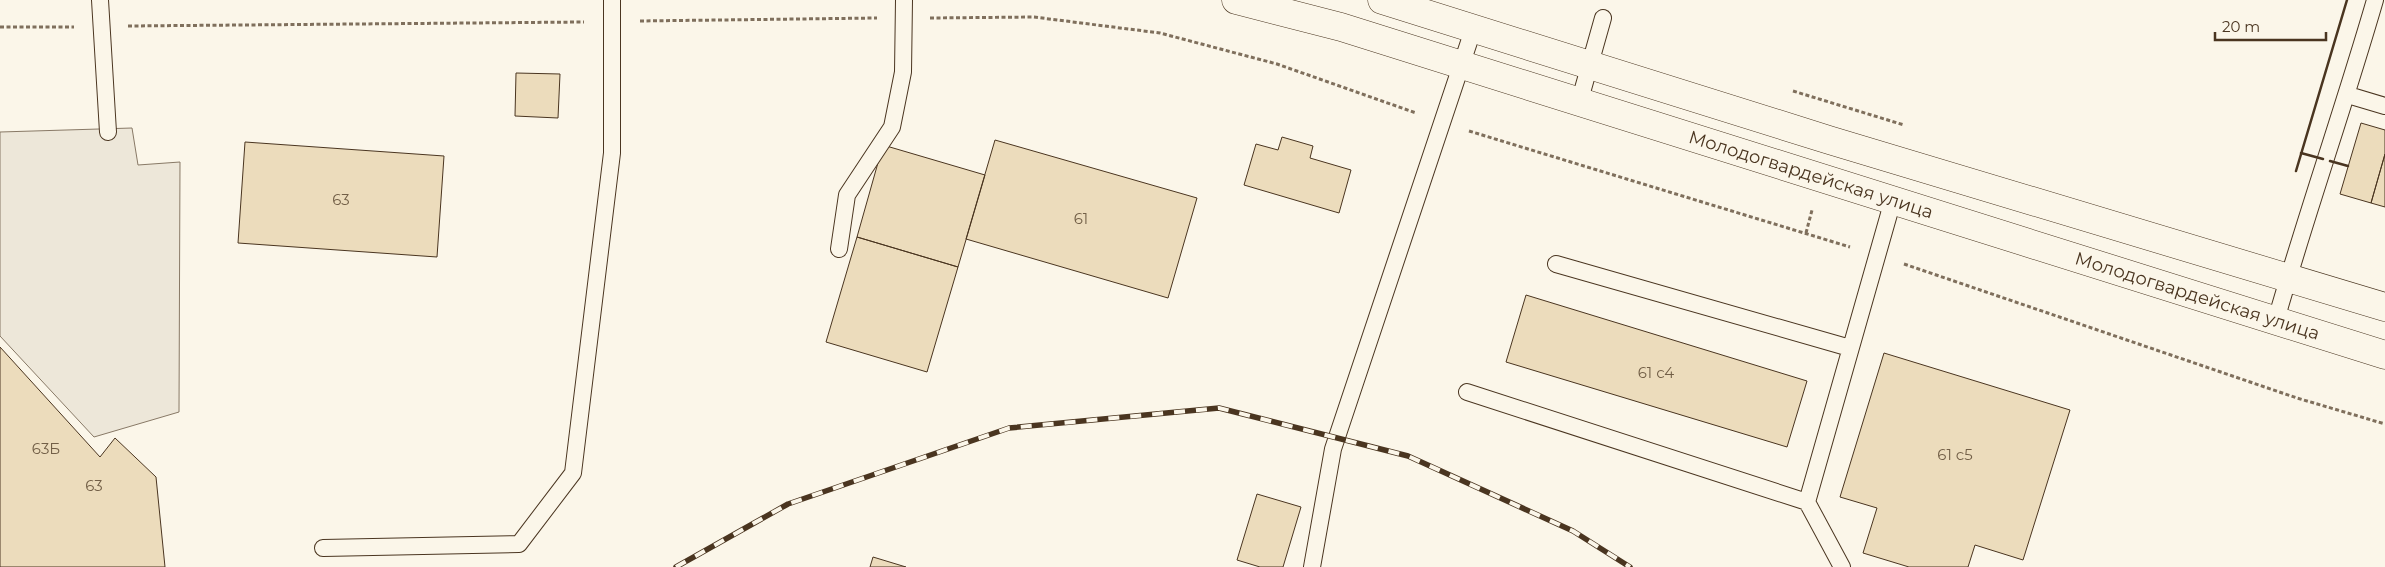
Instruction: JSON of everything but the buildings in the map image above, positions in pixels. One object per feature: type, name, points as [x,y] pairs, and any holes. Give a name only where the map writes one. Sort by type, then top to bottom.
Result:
[{"type":"main road","name":"Молодогвардейская улица","points":[[1236,0],[1341,27],[2385,355]]},
{"type":"main road","points":[[1382,0],[1474,27],[1829,140],[2385,307]]},
{"type":"lane","points":[[100,0],[108,132]]},
{"type":"lane","points":[[323,548],[519,544],[573,474],[612,153],[612,0]]},
{"type":"lane","points":[[839,249],[848,196],[892,127],[903,72],[904,0]]},
{"type":"lane","points":[[2276,320],[2348,95],[2375,0]]},
{"type":"lane","points":[[1579,102],[1603,18]]},
{"type":"lane","points":[[1312,567],[1333,449],[1474,27]]},
{"type":"lane","points":[[2348,95],[2385,106]]},
{"type":"lane","points":[[1807,502],[1893,200]]},
{"type":"lane","points":[[1556,264],[1850,348]]},
{"type":"lane","points":[[1467,392],[1807,502],[1842,567]]},
{"type":"path","points":[[0,27],[1034,17],[1160,33],[1277,64],[1443,123],[1877,255],[2297,398],[2385,424]]},
{"type":"shaded area","points":[[132,128],[138,165],[180,162],[179,412],[94,437],[0,336],[0,132]]},
{"type":"railway","points":[[676,567],[788,504],[1009,428],[1219,408],[1408,456],[1573,531],[1630,567]]},
{"type":"wall","points":[[2296,171],[2347,0]]},
{"type":"wall","points":[[2301,153],[2323,159]]},
{"type":"wall","points":[[2330,161],[2348,166]]}]
